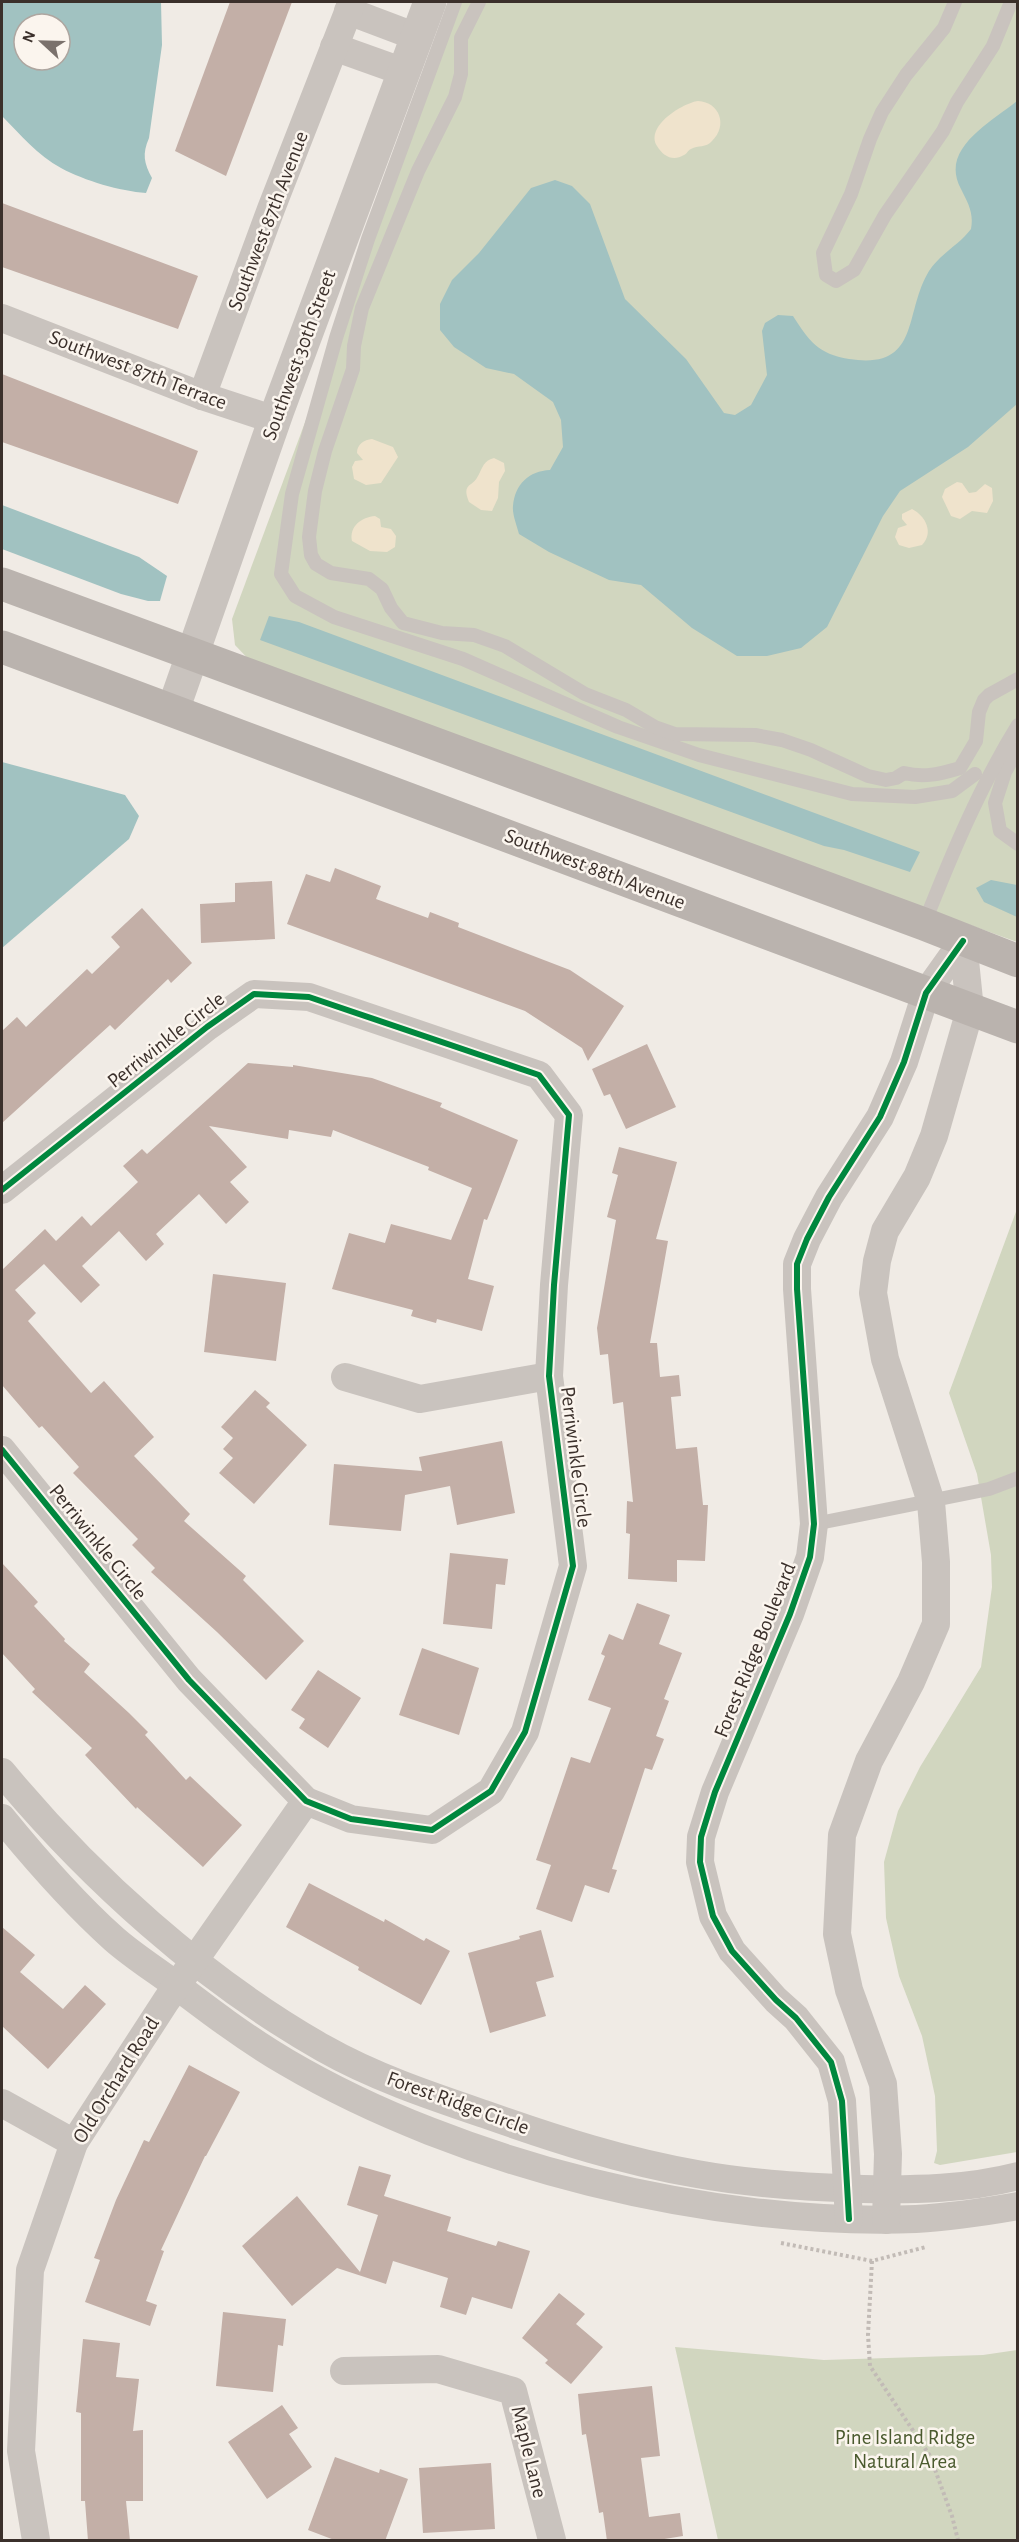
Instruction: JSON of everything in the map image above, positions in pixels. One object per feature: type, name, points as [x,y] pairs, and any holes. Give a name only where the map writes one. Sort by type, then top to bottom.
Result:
[{"type":"main road","points":[[2,584],[924,924],[1017,961]]},
{"type":"main road","name":"Southwest 88th Avenue","points":[[2,647],[1017,1027]]},
{"type":"street","name":"Southwest 30th Street","points":[[173,710],[275,420],[430,2]]},
{"type":"street","name":"Southwest 87th Avenue","points":[[202,396],[350,6],[417,37]]},
{"type":"street","points":[[334,47],[404,72]]},
{"type":"street","name":"Southwest 87th Terrace","points":[[2,318],[202,396],[275,420]]},
{"type":"street","points":[[886,2220],[888,2154],[883,2084],[849,1990],[837,1934],[838,1878],[842,1835],[869,1761],[911,1682],[936,1624],[936,1562],[931,1502],[885,1359],[873,1293],[877,1261],[885,1231],[917,1177],[934,1136],[970,1010],[963,941]]},
{"type":"street","name":"Forest Ridge Boulevard","points":[[849,2219],[842,2101],[831,2062],[796,2018],[776,2000],[732,1951],[712,1916],[700,1862],[701,1837],[714,1792],[790,1614],[810,1557],[814,1524],[797,1264],[829,1197],[880,1117],[903,1062],[926,993],[963,941]]},
{"type":"street","name":"Perriwinkle Circle","points":[[2,1190],[207,1027],[254,994],[309,997],[539,1075],[569,1115],[554,1285],[549,1376],[573,1566],[525,1732],[491,1791],[432,1830],[351,1819],[306,1801],[189,1680],[2,1450]]},
{"type":"street","points":[[345,1377],[420,1399],[549,1376]]},
{"type":"street","name":"Forest Ridge Circle","points":[[2,1772],[38,1816],[114,1892],[227,1985],[324,2049],[412,2090],[531,2130],[641,2162],[697,2174],[769,2184],[887,2189],[955,2187],[1017,2176]]},
{"type":"street","name":"Old Orchard Road","points":[[36,2541],[21,2451],[30,2270],[75,2143],[195,1959],[306,1801]]},
{"type":"street","name":"Forest Ridge Circle","points":[[2,1818],[44,1869],[116,1941],[286,2062],[407,2121],[523,2163],[623,2189],[705,2205],[781,2215],[886,2220],[974,2213],[1017,2206]]},
{"type":"street","points":[[2,2103],[75,2143]]},
{"type":"street","name":"Maple Lane","points":[[344,2371],[438,2369],[513,2391],[552,2541]]},
{"type":"lane","points":[[455,2],[368,238],[336,338],[292,494],[281,574],[295,596],[334,617],[463,659],[618,727],[699,755],[801,782],[852,794],[915,797],[952,791],[975,774]]},
{"type":"lane","points":[[479,2],[461,39],[461,74],[455,97],[418,171],[363,308],[354,346],[353,369],[315,491],[309,537],[311,555],[316,564],[331,573],[369,579],[382,589],[391,608],[403,623],[442,633],[474,635],[505,646],[585,694],[626,710],[655,727],[675,734],[755,735],[782,740],[811,750],[868,776],[886,780],[896,778],[904,772],[920,777],[960,768],[976,741],[979,712],[984,700],[1017,679]]},
{"type":"lane","points":[[955,2],[944,28],[906,75],[882,112],[870,139],[851,194],[823,253],[826,275],[836,281],[854,270],[885,215],[943,130],[993,46],[1011,2]]},
{"type":"lane","points":[[924,924],[957,841],[997,759],[1017,725]]},
{"type":"lane","points":[[1017,749],[1005,772],[995,803],[1000,831],[1017,844]]},
{"type":"lane","points":[[814,1524],[989,1489],[1017,1478]]},
{"type":"path","points":[[872,2261],[868,2335],[870,2366],[930,2456],[952,2516],[958,2541]]},
{"type":"green space","points":[[461,2],[1017,2],[1017,942],[254,665],[235,645],[232,619]]},
{"type":"green space","points":[[1017,1209],[1017,2152],[940,2165],[934,2163],[937,2151],[935,2096],[922,2036],[899,1976],[886,1918],[884,1862],[898,1811],[920,1767],[981,1667],[992,1587],[991,1555],[977,1474],[949,1393]]},
{"type":"green space","name":"Pine Island Ridge Natural Area","points":[[675,2347],[824,2360],[983,2355],[1017,2350],[1017,2540],[718,2540]]},
{"type":"sand","points":[[698,101],[706,102],[716,110],[720,122],[717,135],[705,146],[691,149],[680,157],[672,158],[665,155],[657,146],[656,131],[675,111]]},
{"type":"sand","points":[[372,439],[393,447],[398,457],[381,483],[366,485],[354,479],[352,467],[355,461],[363,460],[357,453],[360,445]]},
{"type":"sand","points":[[494,458],[504,463],[505,471],[499,482],[498,498],[492,511],[481,510],[469,502],[466,491],[485,463]]},
{"type":"sand","points":[[957,482],[962,483],[969,493],[976,492],[985,484],[992,488],[993,501],[987,513],[972,511],[960,519],[951,516],[942,497],[945,489]]},
{"type":"sand","points":[[912,509],[921,516],[928,530],[926,540],[922,545],[909,548],[899,545],[895,537],[898,528],[907,525],[902,519],[902,514]]},
{"type":"sand","points":[[375,516],[380,519],[381,527],[391,529],[396,536],[395,547],[387,552],[370,551],[352,541],[352,531],[358,523]]},
{"type":"water","points":[[2,2],[161,2],[162,45],[149,138],[145,149],[147,168],[152,178],[146,193],[103,185],[61,168],[37,151],[2,116]]},
{"type":"water","points":[[1017,101],[1017,404],[968,447],[900,491],[883,516],[827,627],[801,648],[767,656],[737,656],[692,628],[641,585],[609,580],[549,552],[519,534],[513,509],[514,498],[524,480],[536,473],[550,470],[563,447],[561,420],[553,402],[514,374],[486,368],[454,347],[440,330],[440,304],[452,280],[479,253],[531,188],[555,180],[572,186],[590,204],[625,299],[686,359],[724,413],[735,415],[751,405],[767,375],[762,331],[765,323],[778,315],[793,316],[815,345],[838,357],[872,360],[888,356],[899,347],[906,335],[929,271],[971,229],[970,208],[956,175],[957,161],[962,149],[982,128]]},
{"type":"water","points":[[2,505],[139,557],[167,576],[160,601],[148,601],[121,594],[2,549]]},
{"type":"water","points":[[269,616],[299,622],[920,852],[910,872],[844,850],[824,846],[260,640]]},
{"type":"water","points":[[2,762],[125,795],[139,816],[129,839],[2,948]]},
{"type":"water","points":[[991,880],[1017,885],[1017,917],[984,902],[976,888]]},
{"type":"building","points":[[230,2],[292,2],[226,176],[175,151]]},
{"type":"building","points":[[2,203],[198,276],[178,329],[2,267]]},
{"type":"building","points":[[2,374],[198,451],[178,504],[2,442]]},
{"type":"building","points":[[335,868],[381,886],[376,899],[428,918],[430,912],[459,923],[458,927],[570,970],[624,1006],[588,1061],[582,1048],[525,1011],[287,924],[306,874],[330,882]]},
{"type":"building","points":[[272,881],[275,939],[201,943],[200,904],[235,902],[235,883]]},
{"type":"building","points":[[142,908],[192,963],[171,983],[168,979],[115,1030],[110,1025],[2,1123],[2,1031],[17,1017],[26,1027],[87,969],[92,974],[120,947],[111,937]]},
{"type":"building","points":[[647,1044],[676,1107],[626,1129],[610,1094],[604,1096],[592,1069]]},
{"type":"building","points":[[248,1063],[293,1067],[293,1065],[372,1078],[442,1103],[440,1107],[518,1140],[487,1220],[484,1219],[468,1279],[494,1286],[482,1331],[437,1319],[436,1323],[411,1316],[413,1310],[332,1289],[349,1233],[385,1243],[391,1224],[451,1240],[472,1188],[428,1170],[429,1167],[333,1130],[331,1137],[289,1130],[288,1139],[209,1126],[247,1167],[230,1182],[249,1202],[226,1224],[199,1194],[156,1234],[164,1244],[146,1261],[119,1231],[82,1266],[100,1285],[81,1303],[44,1264],[15,1290],[36,1313],[28,1321],[91,1393],[104,1381],[154,1437],[134,1456],[190,1514],[184,1521],[246,1576],[243,1580],[304,1641],[266,1680],[151,1572],[155,1568],[132,1545],[138,1539],[73,1473],[79,1467],[42,1426],[39,1428],[2,1385],[2,1270],[45,1229],[56,1241],[82,1216],[91,1226],[138,1182],[123,1166],[142,1149],[147,1154]]},
{"type":"building","points":[[619,1147],[677,1162],[656,1239],[668,1241],[650,1343],[657,1343],[660,1377],[679,1375],[681,1396],[671,1397],[676,1449],[697,1447],[703,1505],[708,1505],[705,1561],[677,1560],[677,1582],[628,1579],[630,1534],[626,1533],[627,1501],[633,1502],[623,1402],[613,1404],[608,1354],[600,1355],[597,1328],[616,1220],[607,1217],[618,1175],[612,1173]]},
{"type":"building","points":[[213,1274],[286,1283],[276,1361],[204,1352]]},
{"type":"building","points":[[255,1390],[270,1403],[266,1407],[307,1445],[254,1504],[219,1473],[233,1458],[223,1449],[233,1438],[221,1427]]},
{"type":"building","points":[[502,1441],[515,1513],[457,1525],[450,1486],[405,1495],[401,1531],[329,1525],[334,1464],[422,1471],[419,1457]]},
{"type":"building","points":[[450,1553],[508,1559],[505,1585],[496,1584],[492,1629],[443,1624]]},
{"type":"building","points":[[2,1563],[38,1602],[34,1606],[65,1639],[64,1641],[90,1664],[84,1672],[148,1732],[145,1735],[186,1780],[190,1776],[242,1825],[203,1867],[137,1807],[136,1809],[85,1755],[92,1748],[32,1692],[35,1689],[2,1653]]},
{"type":"building","points":[[637,1603],[670,1615],[659,1644],[682,1653],[664,1699],[669,1701],[656,1736],[664,1739],[652,1770],[645,1768],[612,1869],[617,1870],[609,1893],[585,1885],[572,1922],[536,1909],[551,1865],[536,1860],[571,1757],[590,1763],[611,1708],[588,1700],[605,1656],[601,1654],[609,1634],[623,1640]]},
{"type":"building","points":[[422,1648],[479,1668],[459,1735],[399,1715]]},
{"type":"building","points":[[318,1670],[361,1698],[328,1748],[299,1728],[305,1719],[291,1710]]},
{"type":"building","points":[[309,1883],[384,1922],[385,1919],[424,1941],[426,1938],[450,1951],[421,2005],[358,1970],[359,1967],[286,1927]]},
{"type":"building","points":[[2,1927],[35,1955],[20,1972],[63,2009],[85,1985],[106,2004],[48,2069],[2,2026]]},
{"type":"building","points":[[541,1930],[554,1977],[536,1982],[546,2016],[490,2033],[468,1953],[520,1939],[519,1936]]},
{"type":"building","points":[[189,2065],[240,2092],[205,2156],[161,2250],[164,2251],[146,2301],[157,2305],[150,2326],[85,2302],[100,2260],[94,2258],[116,2200],[144,2140],[149,2142]]},
{"type":"building","points":[[359,2166],[391,2175],[384,2196],[451,2217],[447,2231],[496,2246],[498,2241],[530,2251],[512,2309],[472,2297],[466,2315],[440,2307],[448,2278],[393,2261],[386,2284],[337,2268],[292,2306],[242,2246],[297,2196],[360,2272],[378,2215],[347,2205]]},
{"type":"building","points":[[559,2293],[585,2314],[576,2324],[603,2347],[571,2384],[545,2363],[548,2360],[522,2338]]},
{"type":"building","points":[[223,2312],[286,2319],[283,2346],[278,2345],[273,2392],[216,2386]]},
{"type":"building","points":[[83,2339],[120,2343],[116,2377],[139,2379],[133,2431],[143,2430],[143,2501],[126,2501],[130,2541],[88,2541],[85,2501],[81,2501],[81,2413],[76,2412]]},
{"type":"building","points":[[652,2386],[660,2456],[641,2458],[649,2517],[680,2513],[683,2536],[652,2541],[607,2541],[603,2512],[599,2513],[586,2434],[582,2435],[578,2394]]},
{"type":"building","points":[[282,2405],[298,2428],[289,2434],[312,2467],[267,2499],[228,2442]]},
{"type":"building","points":[[335,2457],[379,2473],[380,2469],[408,2479],[385,2541],[337,2541],[308,2530]]},
{"type":"building","points":[[491,2463],[495,2529],[423,2533],[419,2468]]},
{"type":"cycle path","points":[[849,2219],[842,2101],[831,2062],[796,2018],[776,2000],[732,1951],[713,1916],[700,1862],[701,1837],[715,1792],[790,1614],[810,1557],[814,1524],[797,1264],[829,1197],[880,1117],[904,1062],[926,993],[963,941]]},
{"type":"cycle path","points":[[2,1190],[207,1027],[254,994],[309,997],[539,1075],[569,1115],[554,1285],[549,1376],[573,1566],[525,1732],[491,1791],[432,1830],[351,1819],[306,1801],[189,1680],[2,1450]]}]
